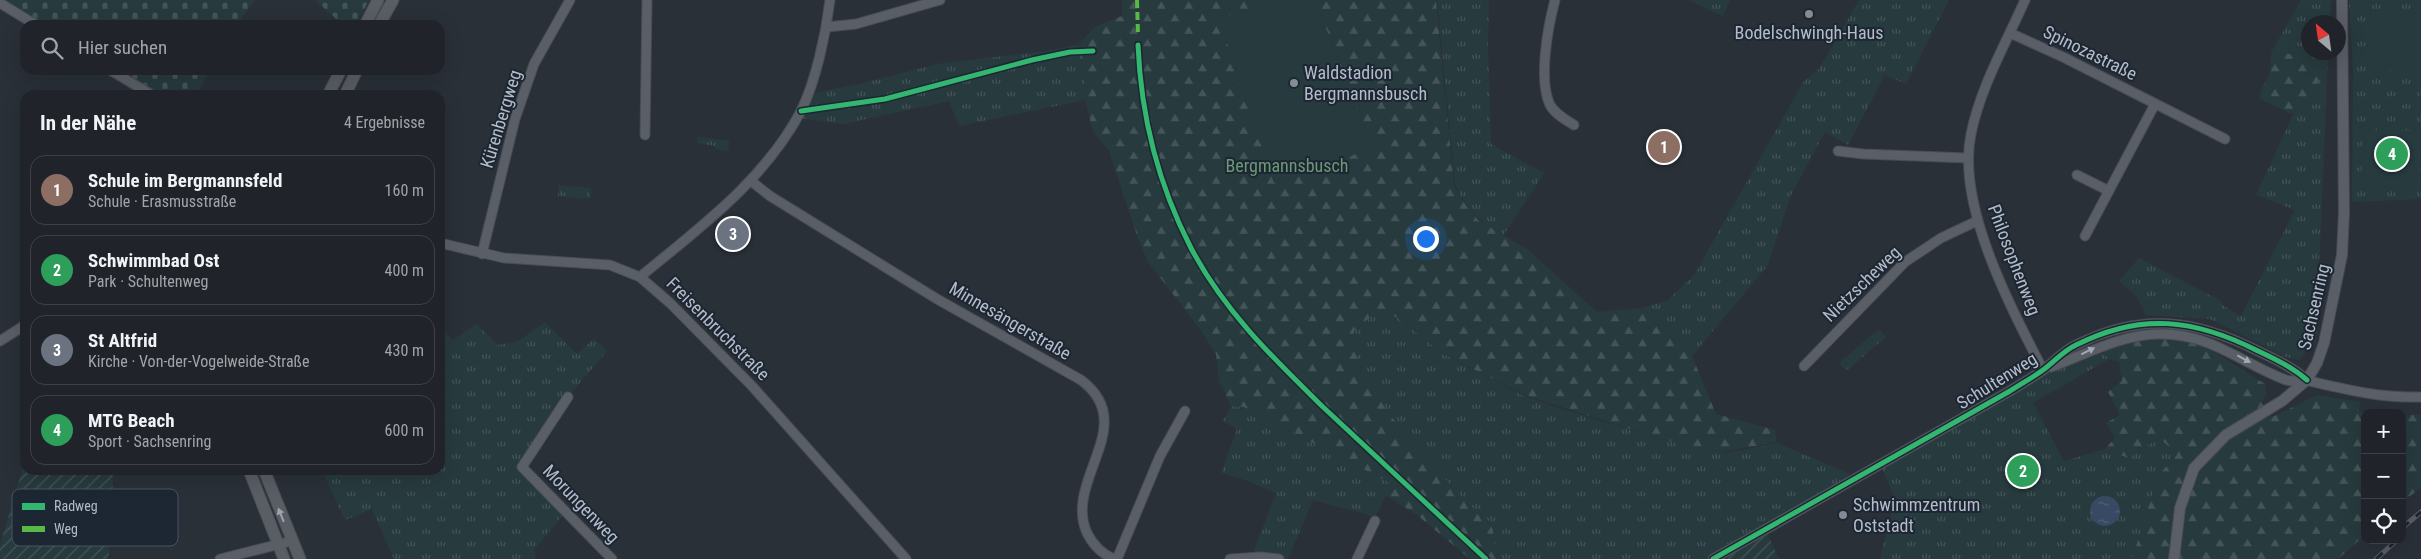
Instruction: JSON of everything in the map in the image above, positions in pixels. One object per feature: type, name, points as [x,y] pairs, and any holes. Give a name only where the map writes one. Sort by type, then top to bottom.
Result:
[{"type":"main road","points":[[368,20],[378,0]]},
{"type":"main road","points":[[382,20],[393,0]]},
{"type":"main road","points":[[331,90],[338,75]]},
{"type":"main road","points":[[347,90],[355,75]]},
{"type":"main road","points":[[251,475],[284,559]]},
{"type":"main road","points":[[266,475],[300,559]]},
{"type":"street","name":"Kürenbergweg","points":[[482,254],[515,119],[534,64],[570,0]]},
{"type":"street","points":[[645,135],[647,0]]},
{"type":"street","points":[[640,277],[720,212],[751,181],[801,111],[827,27],[830,0]]},
{"type":"street","points":[[827,27],[856,24],[940,0]]},
{"type":"street","points":[[1555,0],[1551,14],[1545,57],[1546,89],[1550,106],[1561,117],[1574,125]]},
{"type":"street","name":"Philosophenweg","points":[[2025,0],[1981,100],[1971,134],[1968,158],[1977,221],[2011,304],[2044,370]]},
{"type":"street","name":"Sachsenring","points":[[2174,559],[2180,508],[2194,468],[2226,435],[2282,401],[2306,380],[2318,362],[2324,343],[2342,255],[2344,212],[2342,0]]},
{"type":"street","points":[[0,3],[28,20]]},
{"type":"street","name":"Spinozastraße","points":[[2010,33],[2063,57],[2225,139]]},
{"type":"street","points":[[118,75],[144,90]]},
{"type":"street","points":[[2085,236],[2155,104]]},
{"type":"street","points":[[1838,151],[1863,154],[1968,158]]},
{"type":"street","points":[[2077,175],[2109,190]]},
{"type":"street","name":"Minnesängerstraße","points":[[751,181],[770,196],[926,292],[1080,380],[1093,391],[1102,407],[1105,424],[1083,495],[1081,513],[1093,542],[1101,551],[1116,559],[1160,456],[1185,411]]},
{"type":"street","name":"Nietzscheweg","points":[[1804,366],[1905,262],[1941,238],[1977,221]]},
{"type":"street","name":"Freisenbruchstraße","points":[[445,243],[482,254],[531,262],[610,265],[640,277],[670,303],[752,386],[906,559]]},
{"type":"street","name":"Schultenweg","points":[[2044,370],[2068,349],[2091,338],[2135,325],[2176,324],[2203,327],[2230,336],[2295,370],[2306,380]]},
{"type":"street","points":[[0,341],[20,328]]},
{"type":"street","name":"Schultenweg","points":[[1713,559],[1844,487],[2044,370],[2100,346],[2136,336],[2160,334],[2196,338],[2222,347],[2289,381],[2306,380],[2369,395],[2421,397]]},
{"type":"street","name":"Morungenweg","points":[[568,397],[522,467],[612,559]]},
{"type":"street","points":[[1357,559],[1375,521]]},
{"type":"street","points":[[220,559],[292,541]]},
{"type":"street","points":[[892,559],[899,552]]},
{"type":"street","points":[[1230,559],[1261,557],[1279,559]]},
{"type":"green space","points":[[0,0],[255,0],[241,20],[30,20]]},
{"type":"green space","points":[[315,0],[369,0],[359,20],[337,20]]},
{"type":"green space","name":"Bergmannsbusch","points":[[1122,0],[1436,0],[1454,185],[1462,200],[1478,220],[1527,249],[1597,312],[1642,308],[1670,331],[1692,356],[1716,414],[1775,430],[1777,442],[1722,452],[1661,439],[1524,395],[1442,353],[1398,318],[1388,314],[1370,317],[1354,331],[1356,352],[1365,375],[1379,399],[1415,446],[1467,503],[1488,520],[1492,527],[1496,551],[1501,559],[1470,559],[1417,515],[1385,495],[1392,484],[1244,407],[1231,406],[1219,380],[1216,354],[1200,329],[1148,262],[1139,241],[1109,151],[1093,131],[1085,100],[1084,76],[1078,45],[1095,27],[1122,16]]},
{"type":"green space","name":"Waldstadion Bergmannsbusch","points":[[1272,0],[1315,0],[1373,148],[1274,183],[1219,19]]},
{"type":"green space","points":[[1437,0],[1489,0],[1488,48],[1491,144],[1544,173],[1503,236],[1475,215],[1464,202],[1455,185]]},
{"type":"green space","points":[[1688,0],[1730,0],[1723,16]]},
{"type":"green space","points":[[1859,0],[1949,0],[1906,84],[1885,75],[1848,145],[1825,132],[1790,197],[1768,265],[1692,356],[1670,331],[1642,308],[1668,300],[1694,275],[1804,81],[1819,69]]},
{"type":"green space","points":[[2301,0],[2331,0],[2330,15],[2301,15],[2301,56],[2272,51]]},
{"type":"green space","points":[[2349,0],[2421,0],[2421,199],[2352,202],[2353,74]]},
{"type":"green space","points":[[2371,10],[2421,13],[2421,72],[2367,70]]},
{"type":"green space","points":[[1078,45],[1084,76],[1085,100],[959,126],[949,101],[843,124],[797,118],[807,94],[860,84],[937,64],[1045,51]]},
{"type":"green space","points":[[2272,51],[2301,56],[2301,60],[2307,60],[2320,77],[2312,100],[2299,104],[2294,113],[2290,113],[2260,99],[2263,86],[2270,72]]},
{"type":"green space","points":[[2306,60],[2328,60],[2316,341],[2299,360],[2286,357],[2210,319],[2146,315],[2137,297],[2119,281],[2139,258],[2221,301],[2222,305],[2241,316],[2295,210],[2256,195],[2298,104],[2312,99]]},
{"type":"green space","points":[[119,75],[207,75],[199,90],[145,90]]},
{"type":"green space","points":[[2363,130],[2421,131],[2420,187],[2361,185]]},
{"type":"green space","points":[[698,137],[729,141],[728,151],[715,149],[715,146],[697,143]]},
{"type":"green space","points":[[559,185],[591,188],[590,199],[558,196]]},
{"type":"green space","points":[[1388,314],[1398,318],[1442,353],[1522,395],[1559,408],[1661,439],[1726,453],[1777,443],[1850,474],[1771,528],[1713,559],[1501,559],[1496,551],[1490,523],[1467,503],[1415,446],[1379,399],[1365,375],[1356,352],[1354,331],[1370,317]]},
{"type":"green space","points":[[545,322],[577,354],[594,339],[607,351],[567,398],[522,467],[565,512],[535,549],[535,559],[394,559],[372,509],[345,520],[326,475],[445,475],[445,333],[453,340],[476,324],[498,345],[517,342]]},
{"type":"green space","points":[[1879,329],[1886,337],[1846,371],[1839,363]]},
{"type":"green space","points":[[2137,336],[2192,338],[2265,384],[2266,395],[2261,402],[2272,417],[2317,395],[2360,402],[2361,539],[2338,559],[2132,559],[2158,476],[2177,454],[2159,438],[2128,458],[2105,449],[2115,438],[2106,423],[2120,415],[2108,392],[2122,381],[2119,362],[2109,359],[2099,347]]},
{"type":"green space","points":[[2099,347],[2109,359],[2033,403],[2064,461],[2105,449],[2128,458],[2159,438],[2177,454],[2158,476],[2132,559],[1880,559],[1895,499],[1881,466],[2044,370]]},
{"type":"green space","points":[[1231,406],[1244,407],[1392,484],[1375,517],[1313,500],[1288,559],[1251,558],[1276,493],[1245,480],[1221,473],[1237,429],[1223,421]]},
{"type":"green space","points":[[2421,414],[2421,488],[2406,499],[2406,454],[2406,416]]},
{"type":"green space","points":[[21,475],[113,475],[113,489],[17,489]]},
{"type":"green space","points":[[12,505],[12,546],[110,546],[108,559],[0,559],[0,545]]},
{"type":"green space","points":[[1766,531],[1779,559],[1714,559]]},
{"type":"water","points":[[2105,496],[2111,497],[2119,505],[2119,517],[2111,525],[2105,526],[2099,525],[2091,517],[2090,511],[2091,505],[2099,497]]},
{"type":"railway","points":[[2406,525],[2421,512]]},
{"type":"railway","points":[[2376,559],[2393,544]]},
{"type":"marked path","points":[[1137,0],[1138,36]]},
{"type":"cycle path","points":[[1138,45],[1143,98],[1153,149],[1179,224],[1204,271],[1234,313],[1268,352],[1343,426],[1486,559]]},
{"type":"cycle path","points":[[801,111],[885,99],[1032,60],[1070,52],[1093,51]]},
{"type":"cycle path","points":[[1713,559],[2010,391],[2043,370],[2071,347],[2100,334],[2146,324],[2190,326],[2235,340],[2283,364],[2307,380]]},
{"type":"place","name":"Bodelschwingh-Haus","points":[[1809,14]]},
{"type":"place","name":"Waldstadion Bergmannsbusch","points":[[1294,83]]},
{"type":"place","name":"Schule im Bergmannsfeld","points":[[1664,147]]},
{"type":"place","name":"MTG Beach","points":[[2392,154]]},
{"type":"place","name":"St Altfrid","points":[[733,234]]},
{"type":"place","name":"Schwimmbad Ost","points":[[2023,471]]},
{"type":"place","name":"Schwimmzentrum Oststadt","points":[[1843,515]]}]
